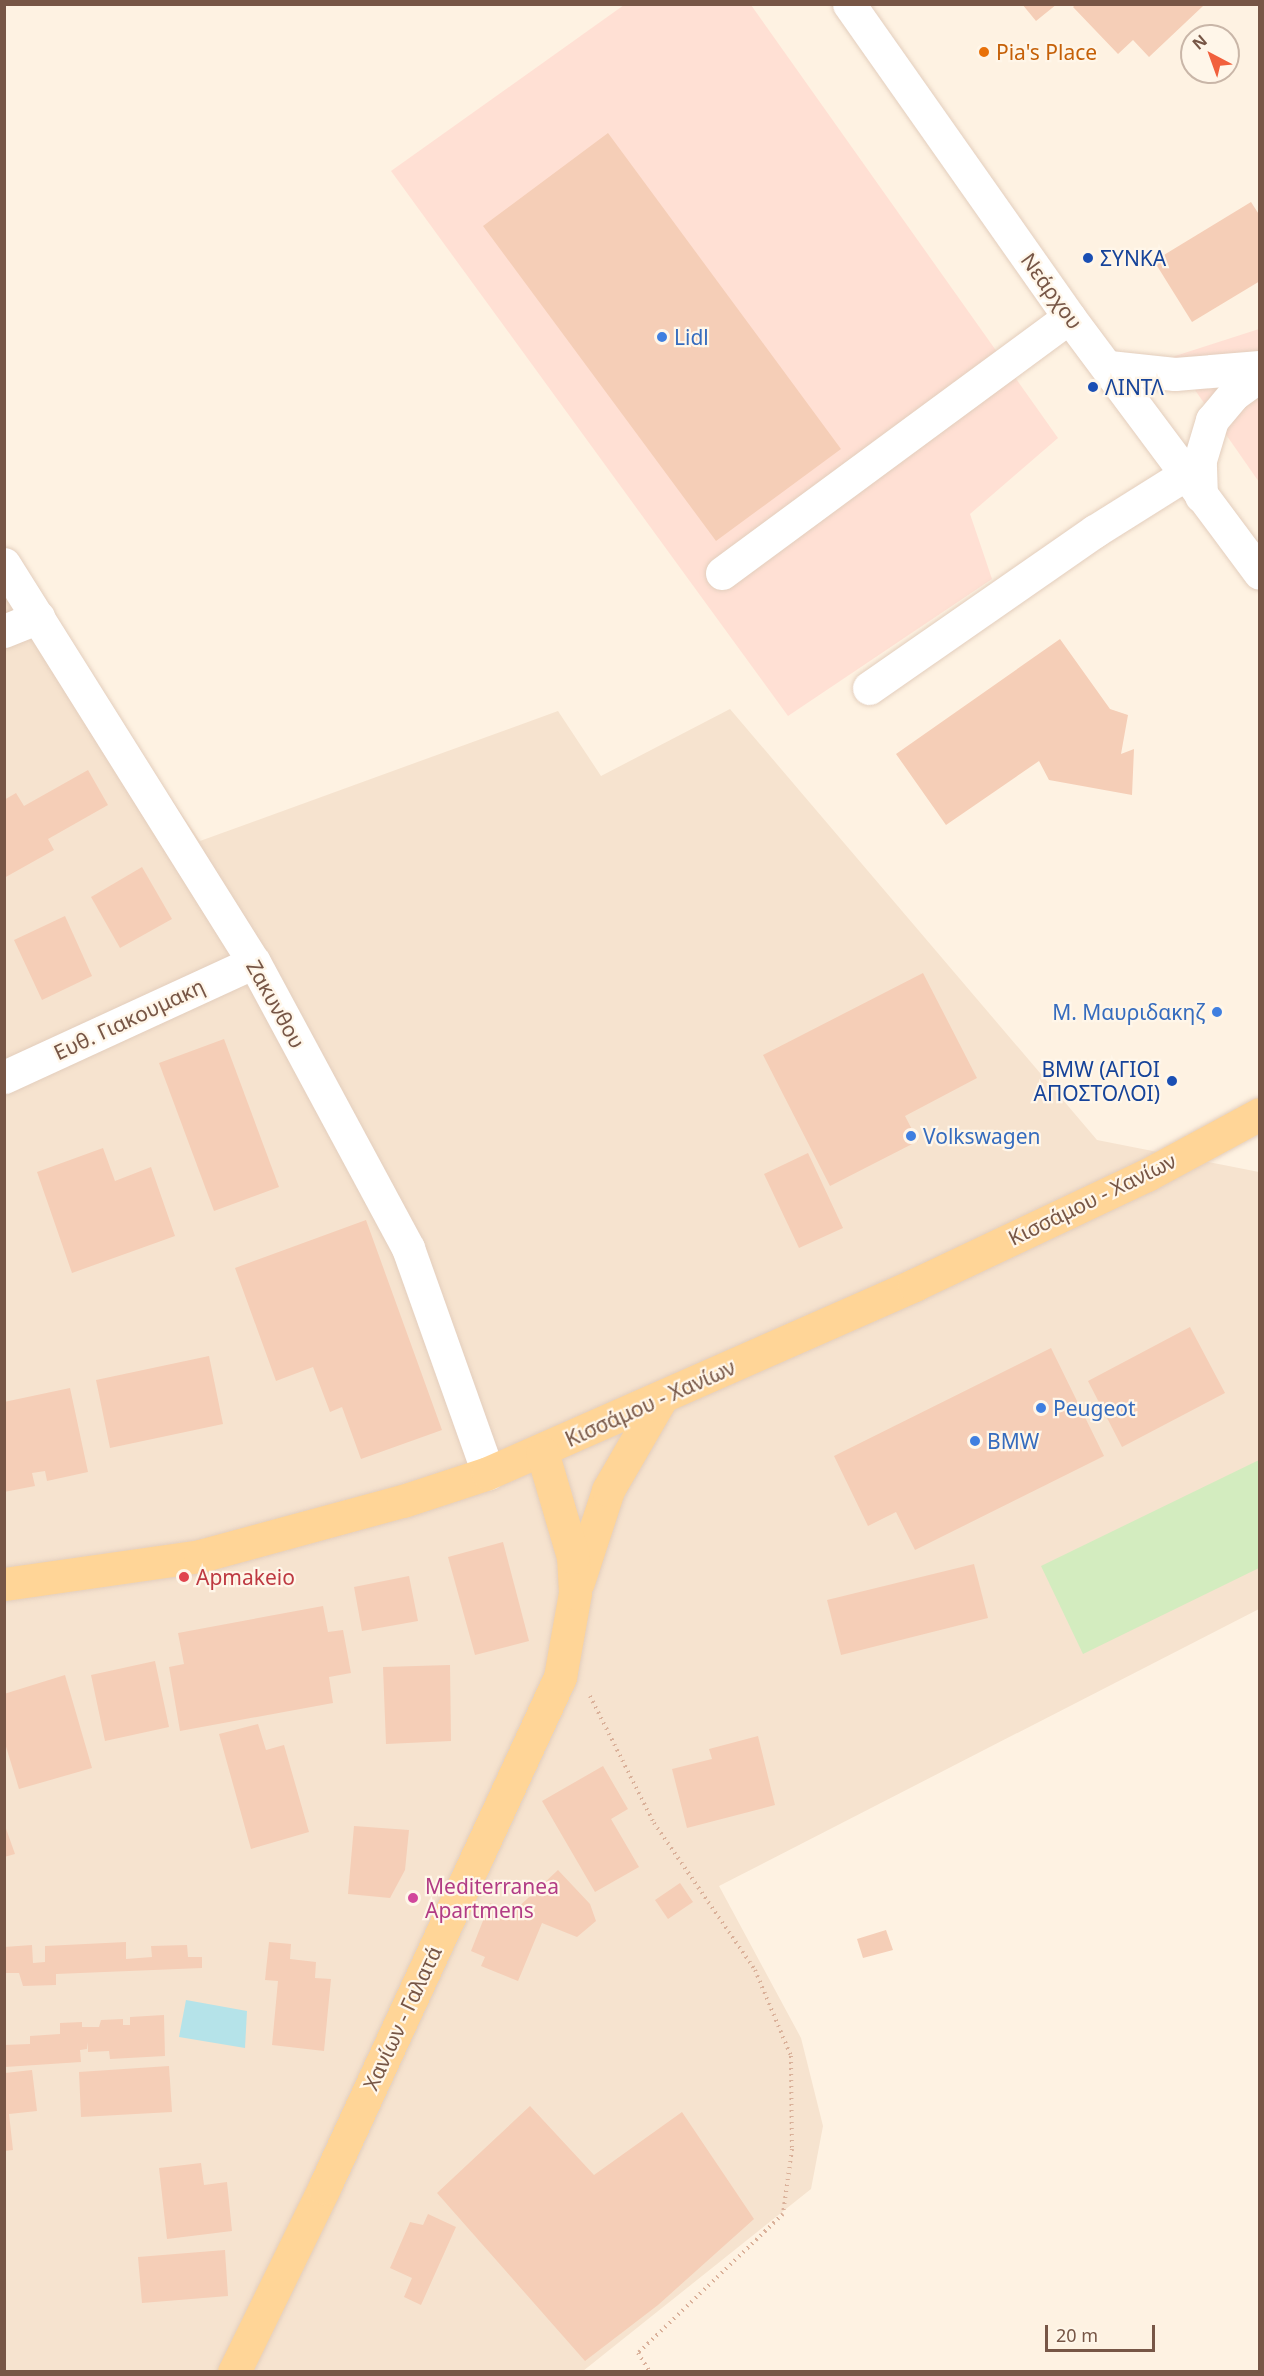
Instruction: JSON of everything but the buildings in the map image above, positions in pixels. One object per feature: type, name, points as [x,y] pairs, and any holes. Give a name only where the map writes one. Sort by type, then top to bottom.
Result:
[{"type":"main road","name":"Κισσάμου - Χανίων","points":[[4,1584],[200,1556],[403,1501],[488,1473],[542,1452],[1147,1174],[1260,1114]]},
{"type":"main road","points":[[575,1593],[608,1490],[662,1397]]},
{"type":"main road","name":"Χανίων - Γαλατά","points":[[234,2372],[324,2188],[560,1677],[575,1593],[573,1557],[542,1452]]},
{"type":"street","name":"Νεάρχου","points":[[849,4],[1069,317],[1109,367],[1260,573]]},
{"type":"street","points":[[722,573],[1069,317]]},
{"type":"street","points":[[1109,367],[1176,374],[1260,367]]},
{"type":"street","points":[[868,688],[1095,531],[1194,485],[1212,420],[1234,394],[1260,375]]},
{"type":"street","name":"Ζακυνθου","points":[[4,564],[254,962],[408,1248],[488,1473]]},
{"type":"street","points":[[4,631],[38,617]]},
{"type":"street","name":"Ευθ. Γιακουμακη","points":[[4,1077],[254,962]]},
{"type":"path","points":[[560,1677],[589,1694],[654,1824],[755,1970],[790,2056],[792,2149],[783,2214],[638,2353],[650,2372]]},
{"type":"shaded area","points":[[624,5],[751,5],[1058,438],[970,514],[992,579],[788,716],[391,171]]},
{"type":"shaded area","points":[[1259,329],[1259,482],[1172,357]]},
{"type":"shaded area","points":[[4,553],[200,841],[558,711],[601,776],[730,709],[1097,1140],[1259,1172],[1259,1609],[719,1886],[801,2038],[823,2126],[811,2189],[583,2371],[5,2371]]},
{"type":"green space","points":[[1259,1460],[1259,1568],[1083,1654],[1041,1566]]},
{"type":"water","points":[[186,2000],[247,2011],[245,2048],[179,2037]]},
{"type":"place","name":"Pia's Place","points":[[984,52]]},
{"type":"place","name":"ΣΥΝΚΑ","points":[[1088,258]]},
{"type":"place","name":"Lidl","points":[[662,337]]},
{"type":"place","name":"ΛΙΝΤΛ","points":[[1093,387]]},
{"type":"place","name":"Μ. Μαυριδακηζ","points":[[1217,1012]]},
{"type":"place","name":"BMW (ΑΓΙΟΙ ΑΠΟΣΤΟΛΟΙ)","points":[[1172,1081]]},
{"type":"place","name":"Volkswagen","points":[[911,1136]]},
{"type":"place","name":"Peugeot","points":[[1041,1408]]},
{"type":"place","name":"BMW","points":[[975,1441]]},
{"type":"place","name":"Apmakeio","points":[[184,1577]]},
{"type":"place","name":"Mediterranea Apartmens","points":[[413,1898]]}]
